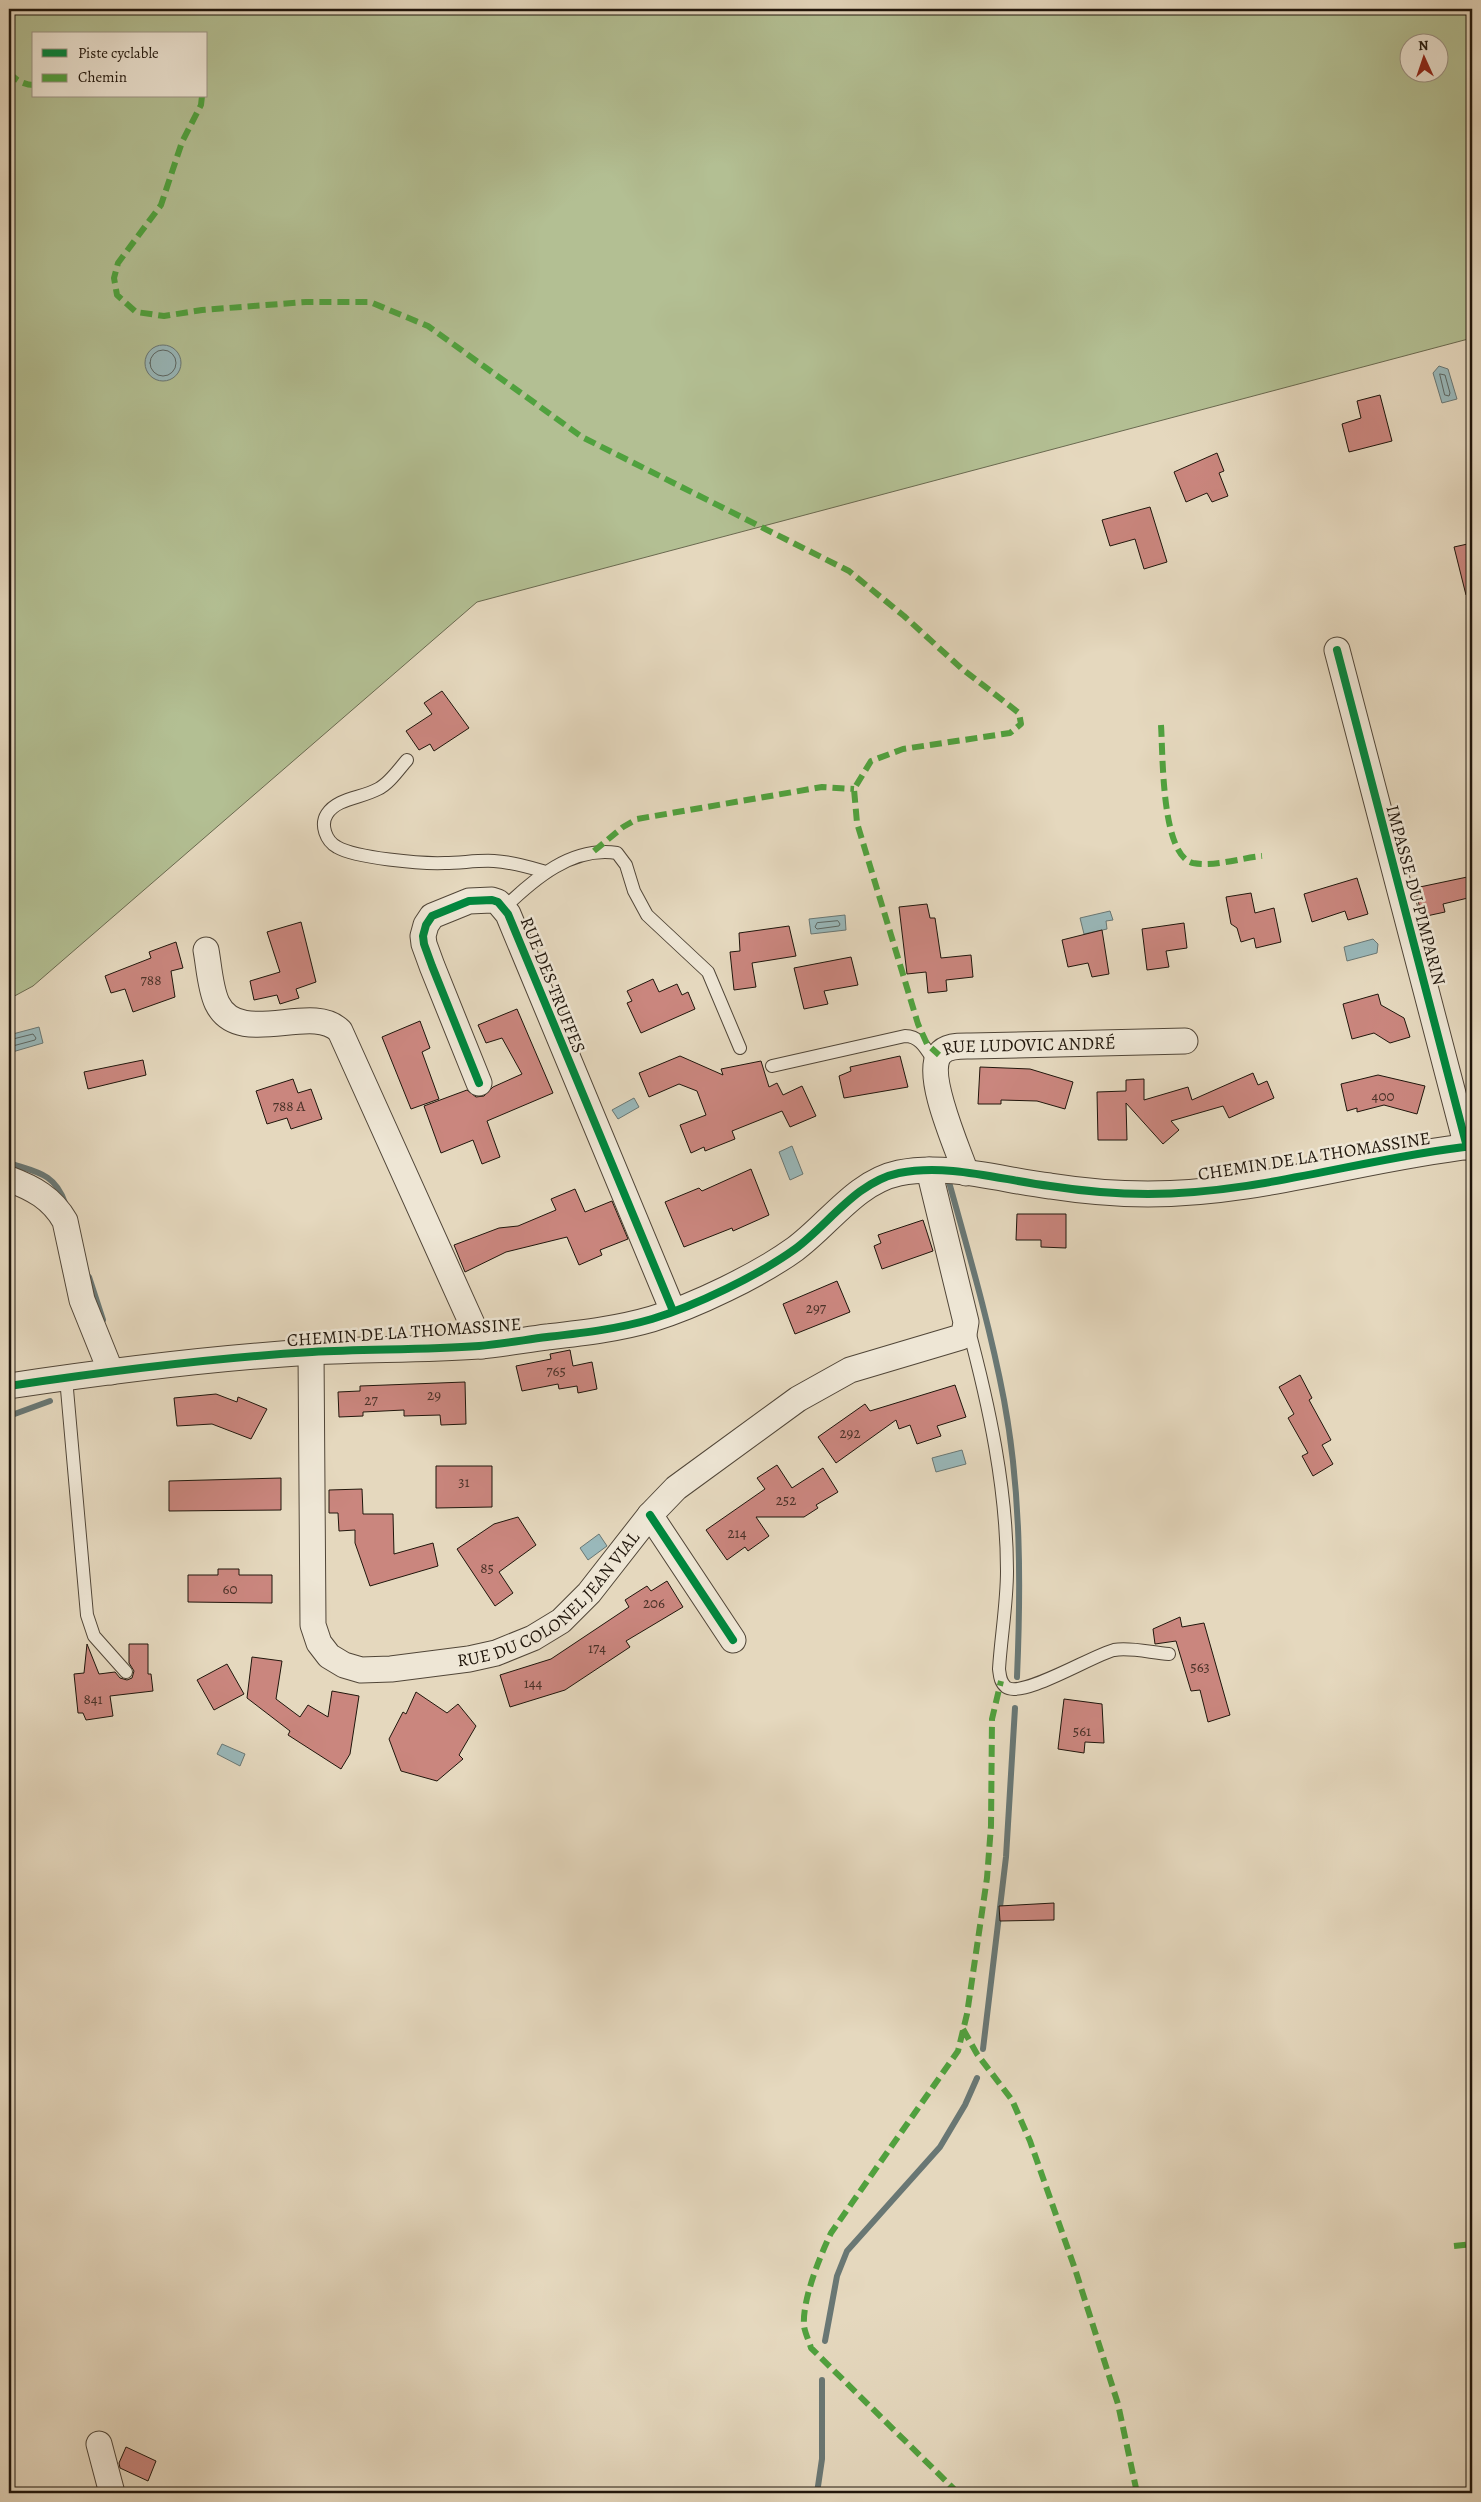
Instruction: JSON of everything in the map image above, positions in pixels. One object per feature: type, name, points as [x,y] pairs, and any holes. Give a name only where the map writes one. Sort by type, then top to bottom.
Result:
[{"type":"street","name":"IMPASSE DU PIMPARIN","points":[[1337,650],[1470,1147]]},
{"type":"street","name":"RUE DES TRUFFES","points":[[479,1082],[432,966],[423,936],[426,925],[432,916],[442,910],[486,898],[498,902],[504,908],[674,1311]]},
{"type":"street","points":[[206,950],[216,1002],[224,1012],[235,1020],[253,1024],[326,1022],[340,1031],[482,1346]]},
{"type":"street","name":"RUE LUDOVIC ANDRÉ","points":[[966,1173],[936,1086],[936,1064],[939,1055],[952,1047],[1185,1041]]},
{"type":"street","name":"CHEMIN DE LA THOMASSINE","points":[[9,1386],[111,1372],[311,1352],[482,1346],[588,1332],[650,1319],[674,1311],[742,1280],[778,1260],[811,1236],[862,1190],[877,1181],[902,1172],[929,1170],[966,1173],[1075,1189],[1139,1194],[1171,1193],[1242,1187],[1470,1147]]},
{"type":"street","points":[[929,1170],[966,1322]]},
{"type":"street","points":[[9,1178],[40,1192],[55,1206],[65,1221],[82,1300],[111,1372]]},
{"type":"street","name":"RUE DU COLONEL JEAN VIAL","points":[[311,1352],[314,1634],[323,1650],[344,1665],[362,1670],[391,1669],[469,1659],[496,1653],[533,1638],[561,1621],[590,1593],[650,1515],[676,1488],[699,1469],[816,1388],[850,1370],[958,1340],[964,1334],[966,1322]]},
{"type":"street","points":[[650,1515],[732,1640]]},
{"type":"street","points":[[99,2444],[112,2493]]},
{"type":"lane","points":[[407,760],[380,789],[334,807],[325,820],[326,836],[329,841],[349,852],[411,861],[443,863],[508,862],[546,872]]},
{"type":"lane","points":[[504,908],[527,885],[546,872],[594,851],[617,853],[622,858],[634,891],[648,916],[708,972],[740,1048]]},
{"type":"lane","points":[[772,1066],[905,1036],[913,1036],[920,1041],[936,1064]]},
{"type":"lane","points":[[966,1322],[989,1417],[1006,1540],[1007,1572],[999,1669],[1001,1681],[1007,1688],[1015,1689],[1034,1686],[1055,1675],[1116,1650],[1169,1654]]},
{"type":"lane","points":[[66,1378],[87,1615],[94,1636],[126,1672]]},
{"type":"green space","points":[[9,9],[1472,9],[1472,338],[477,602],[33,986],[9,999]]},
{"type":"water","points":[[163,345],[170,346],[176,350],[180,356],[180,370],[176,376],[170,380],[163,381],[156,380],[150,376],[146,370],[145,363],[146,356],[150,350],[156,346]]},
{"type":"water","points":[[1439,366],[1448,369],[1457,399],[1442,403],[1433,373]]},
{"type":"water","points":[[1110,911],[1113,920],[1106,921],[1107,929],[1084,934],[1080,918]]},
{"type":"water","points":[[845,915],[846,930],[811,934],[809,919]]},
{"type":"water","points":[[1373,939],[1378,944],[1377,953],[1347,961],[1344,947]]},
{"type":"water","points":[[39,1027],[43,1043],[9,1053],[9,1035]]},
{"type":"water","points":[[634,1098],[639,1107],[618,1119],[612,1110]]},
{"type":"water","points":[[792,1146],[803,1174],[790,1180],[779,1152]]},
{"type":"water","points":[[962,1450],[966,1464],[936,1472],[932,1458]]},
{"type":"water","points":[[599,1534],[607,1546],[588,1560],[580,1548]]},
{"type":"water","points":[[222,1744],[245,1754],[240,1766],[217,1754]]},
{"type":"building","points":[[1380,395],[1392,441],[1349,452],[1342,424],[1361,418],[1357,401]]},
{"type":"building","points":[[1217,453],[1224,471],[1219,473],[1228,496],[1212,502],[1207,493],[1186,502],[1174,472]]},
{"type":"building","points":[[1150,507],[1167,562],[1144,569],[1135,539],[1110,546],[1102,520]]},
{"type":"building","points":[[1472,543],[1472,594],[1466,595],[1454,547]]},
{"type":"building","points":[[442,691],[469,728],[434,751],[430,744],[419,750],[406,731],[432,714],[424,703]]},
{"type":"building","points":[[1472,876],[1472,897],[1443,904],[1445,912],[1422,917],[1415,888]]},
{"type":"building","points":[[1357,878],[1368,914],[1348,920],[1345,911],[1312,922],[1304,894]]},
{"type":"building","points":[[1251,893],[1255,913],[1274,908],[1281,942],[1256,948],[1254,938],[1241,942],[1237,928],[1231,924],[1226,897]]},
{"type":"building","points":[[927,904],[930,918],[935,918],[941,958],[971,955],[973,977],[946,980],[947,991],[928,993],[926,972],[907,974],[899,907]]},
{"type":"building","points":[[301,922],[316,982],[296,989],[299,998],[280,1004],[277,995],[254,1000],[250,981],[280,972],[267,932]]},
{"type":"building","points":[[1184,923],[1187,948],[1166,951],[1169,967],[1147,970],[1142,929]]},
{"type":"building","points":[[789,926],[796,956],[752,963],[756,987],[734,990],[730,952],[740,951],[739,933]]},
{"type":"building","points":[[1102,930],[1109,974],[1092,977],[1088,963],[1068,967],[1062,940]]},
{"type":"building","points":[[176,942],[183,968],[171,971],[175,997],[133,1012],[125,989],[111,993],[105,976],[151,958],[149,952]]},
{"type":"building","points":[[851,957],[858,985],[824,991],[828,1004],[804,1009],[794,968]]},
{"type":"building","points":[[653,979],[659,992],[677,984],[682,995],[688,992],[695,1009],[641,1033],[627,1003],[632,1001],[627,991]]},
{"type":"building","points":[[1378,994],[1381,1005],[1404,1018],[1410,1037],[1390,1043],[1374,1033],[1352,1039],[1343,1004]]},
{"type":"building","points":[[517,1009],[553,1093],[487,1121],[500,1157],[482,1164],[473,1140],[441,1153],[424,1106],[467,1090],[476,1097],[484,1096],[493,1087],[522,1074],[502,1038],[486,1043],[478,1025]]},
{"type":"building","points":[[420,1021],[430,1048],[422,1052],[439,1099],[411,1109],[382,1037]]},
{"type":"building","points":[[680,1056],[723,1075],[721,1069],[761,1061],[769,1087],[777,1083],[783,1095],[802,1086],[816,1116],[790,1127],[782,1111],[732,1131],[735,1139],[705,1151],[704,1147],[691,1153],[680,1125],[706,1115],[697,1091],[679,1084],[649,1097],[639,1073]]},
{"type":"building","points":[[900,1056],[908,1087],[844,1098],[839,1076],[851,1071],[850,1067]]},
{"type":"building","points":[[143,1060],[146,1075],[88,1089],[84,1072]]},
{"type":"building","points":[[980,1067],[1030,1069],[1073,1082],[1065,1109],[1037,1101],[1001,1100],[1001,1104],[978,1104]]},
{"type":"building","points":[[1253,1073],[1258,1085],[1267,1081],[1274,1098],[1229,1118],[1223,1106],[1171,1121],[1179,1130],[1163,1144],[1126,1103],[1127,1140],[1098,1140],[1097,1092],[1126,1091],[1126,1080],[1144,1079],[1144,1100],[1188,1087],[1192,1100]]},
{"type":"building","points":[[1378,1075],[1425,1086],[1417,1114],[1384,1105],[1357,1112],[1357,1108],[1347,1111],[1341,1084]]},
{"type":"building","points":[[293,1079],[298,1093],[311,1089],[322,1119],[291,1129],[287,1118],[267,1124],[256,1091]]},
{"type":"building","points":[[751,1169],[769,1215],[733,1231],[732,1228],[684,1247],[665,1202],[699,1188],[702,1191]]},
{"type":"building","points":[[575,1189],[585,1212],[612,1201],[628,1239],[600,1250],[602,1255],[579,1265],[567,1237],[506,1252],[465,1272],[454,1245],[499,1228],[518,1226],[556,1210],[551,1199]]},
{"type":"building","points":[[1017,1214],[1066,1214],[1066,1248],[1041,1247],[1041,1240],[1016,1240]]},
{"type":"building","points":[[923,1220],[933,1251],[882,1269],[874,1246],[881,1243],[878,1235]]},
{"type":"building","points":[[837,1281],[850,1312],[795,1334],[783,1304]]},
{"type":"building","points":[[570,1350],[573,1366],[592,1362],[597,1389],[578,1393],[577,1386],[559,1389],[558,1384],[522,1391],[516,1366],[551,1359],[550,1354]]},
{"type":"building","points":[[1300,1375],[1312,1398],[1309,1400],[1331,1440],[1322,1445],[1333,1464],[1313,1476],[1302,1456],[1308,1453],[1288,1418],[1294,1414],[1279,1387]]},
{"type":"building","points":[[465,1382],[466,1424],[441,1425],[440,1415],[404,1416],[404,1410],[363,1412],[363,1416],[339,1417],[338,1392],[360,1391],[360,1386]]},
{"type":"building","points":[[955,1385],[966,1417],[937,1426],[941,1436],[917,1444],[910,1425],[899,1429],[896,1420],[836,1463],[818,1437],[865,1404],[870,1411]]},
{"type":"building","points":[[216,1394],[237,1402],[238,1397],[267,1409],[251,1439],[212,1424],[177,1426],[174,1398]]},
{"type":"building","points":[[777,1465],[792,1488],[823,1468],[838,1492],[816,1505],[818,1508],[804,1517],[756,1517],[769,1536],[748,1551],[745,1547],[727,1560],[706,1530],[765,1489],[757,1478]]},
{"type":"building","points":[[436,1466],[492,1466],[492,1507],[436,1508]]},
{"type":"building","points":[[281,1478],[281,1510],[169,1511],[169,1481]]},
{"type":"building","points":[[362,1489],[363,1514],[393,1514],[394,1554],[433,1543],[438,1566],[370,1586],[355,1543],[355,1530],[339,1531],[338,1513],[329,1513],[329,1490]]},
{"type":"building","points":[[518,1517],[536,1545],[499,1572],[513,1593],[495,1606],[457,1549],[494,1524]]},
{"type":"building","points":[[218,1569],[239,1569],[239,1575],[272,1575],[272,1603],[188,1602],[188,1575],[218,1575]]},
{"type":"building","points":[[667,1581],[683,1607],[626,1641],[630,1647],[565,1690],[510,1707],[500,1675],[551,1659],[629,1607],[625,1600],[647,1586],[651,1591]]},
{"type":"building","points":[[1180,1617],[1182,1627],[1204,1623],[1230,1715],[1208,1722],[1200,1690],[1191,1691],[1176,1641],[1155,1644],[1153,1629]]},
{"type":"building","points":[[87,1644],[99,1674],[115,1672],[120,1678],[127,1680],[132,1678],[134,1671],[129,1663],[129,1644],[148,1644],[148,1674],[151,1674],[153,1691],[110,1696],[113,1716],[86,1720],[83,1713],[78,1713],[74,1674],[84,1673]]},
{"type":"building","points":[[252,1657],[282,1661],[276,1699],[300,1717],[308,1705],[328,1717],[332,1691],[359,1696],[350,1754],[341,1769],[288,1735],[290,1731],[247,1698]]},
{"type":"building","points":[[227,1664],[244,1694],[214,1710],[197,1680]]},
{"type":"building","points":[[416,1692],[447,1713],[458,1704],[476,1726],[459,1755],[463,1759],[437,1781],[401,1771],[389,1739],[403,1712],[406,1714]]},
{"type":"building","points":[[1064,1699],[1102,1704],[1104,1743],[1085,1742],[1084,1753],[1058,1749]]},
{"type":"building","points":[[1054,1903],[1054,1920],[1000,1921],[999,1906]]},
{"type":"building","points":[[126,2447],[156,2461],[148,2481],[120,2468],[119,2463]]},
{"type":"waterway","points":[[9,1163],[43,1175],[56,1185],[65,1203]]},
{"type":"waterway","points":[[949,1182],[979,1290],[1010,1434],[1017,1503],[1019,1572],[1017,1677]]},
{"type":"waterway","points":[[89,1277],[103,1320]]},
{"type":"waterway","points":[[9,1416],[50,1401]]},
{"type":"waterway","points":[[983,2049],[1006,1857],[1015,1708]]},
{"type":"waterway","points":[[825,2341],[837,2276],[847,2251],[940,2147],[965,2105],[977,2078]]},
{"type":"waterway","points":[[817,2493],[822,2459],[822,2380]]},
{"type":"marked path","points":[[9,72],[20,82],[32,85]]},
{"type":"marked path","points":[[202,98],[201,105],[182,142],[161,205],[118,263],[114,278],[117,295],[136,312],[164,316],[202,310],[306,302],[370,302],[428,326],[582,437],[849,571],[904,616],[961,668],[1019,713],[1021,724],[1010,733],[903,749],[871,761],[854,789],[857,823],[918,1024],[927,1044],[939,1055]]},
{"type":"marked path","points":[[1161,725],[1169,824],[1175,842],[1183,856],[1193,863],[1201,864],[1262,856]]},
{"type":"marked path","points":[[594,851],[623,827],[637,819],[822,787],[854,789]]},
{"type":"marked path","points":[[958,2493],[811,2348],[804,2326],[804,2315],[813,2278],[831,2233],[958,2051],[967,2014],[987,1878],[991,1826],[992,1719],[1001,1681]]},
{"type":"marked path","points":[[963,2029],[977,2054],[1012,2100],[1030,2141],[1075,2269],[1118,2404],[1137,2493]]},
{"type":"marked path","points":[[1454,2246],[1472,2244]]},
{"type":"cycle path","points":[[1337,650],[1467,1147]]},
{"type":"cycle path","points":[[479,1083],[432,966],[423,936],[426,925],[432,916],[469,901],[492,900],[498,902],[508,914],[673,1311]]},
{"type":"cycle path","points":[[9,1386],[198,1361],[312,1352],[488,1345],[600,1330],[652,1319],[707,1298],[764,1269],[795,1249],[856,1194],[869,1185],[899,1173],[918,1170],[955,1171],[1062,1188],[1148,1194],[1189,1192],[1271,1182],[1472,1146]]},
{"type":"cycle path","points":[[650,1515],[733,1640]]}]
